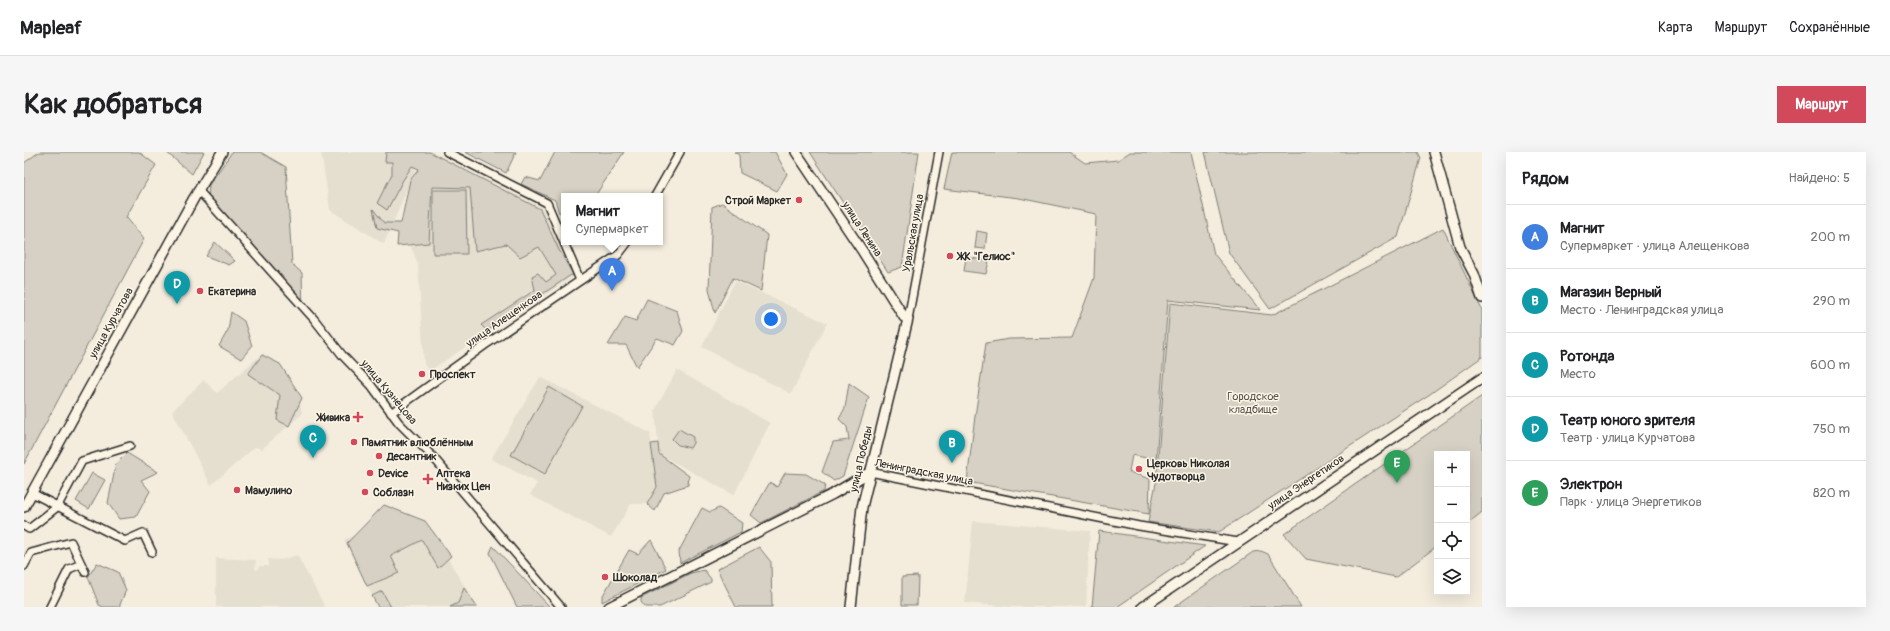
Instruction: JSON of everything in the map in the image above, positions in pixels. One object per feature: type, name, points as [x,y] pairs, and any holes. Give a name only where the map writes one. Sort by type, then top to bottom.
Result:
[{"type":"main road","name":"улица Курчатова","points":[[24,507],[119,332],[222,152]]},
{"type":"main road","name":"улица Ленина","points":[[796,152],[863,252],[904,317],[908,318]]},
{"type":"main road","points":[[1434,152],[1438,162],[1460,247],[1474,274],[1482,298]]},
{"type":"main road","name":"улица Победы","points":[[851,607],[862,507],[908,318]]},
{"type":"main road","name":"улица Энергетиков","points":[[1143,607],[1482,378]]},
{"type":"main road","name":"Ленинградская улица","points":[[609,607],[833,494],[870,472]]},
{"type":"street","points":[[447,152],[547,203],[561,236]]},
{"type":"street","points":[[657,193],[680,152]]},
{"type":"street","name":"Уральская улица","points":[[908,318],[938,152]]},
{"type":"street","name":"улица Кузнецова","points":[[199,191],[314,319],[343,356],[371,385],[391,413],[433,457],[561,607]]},
{"type":"street","points":[[565,245],[580,280]]},
{"type":"street","name":"улица Алещенкова","points":[[391,413],[618,254],[626,245]]},
{"type":"street","points":[[24,526],[29,529],[57,507],[82,461],[130,446]]},
{"type":"street","name":"Ленинградская улица","points":[[870,472],[1139,526],[1238,542]]},
{"type":"street","points":[[32,493],[125,541],[143,533],[152,552]]},
{"type":"street","points":[[24,566],[31,553],[71,542],[85,572]]},
{"type":"street","points":[[50,607],[69,569],[81,564]]},
{"type":"shaded area","points":[[321,152],[393,152],[417,166],[384,244],[330,210]]},
{"type":"shaded area","points":[[436,155],[542,208],[574,276],[429,371],[424,364],[418,264],[408,240]]},
{"type":"shaded area","points":[[735,281],[827,323],[791,394],[702,347]]},
{"type":"shaded area","points":[[263,353],[300,404],[302,414],[262,449],[255,447],[211,485],[172,411],[204,380],[217,393]]},
{"type":"shaded area","points":[[677,370],[770,423],[734,495],[659,454],[655,410]]},
{"type":"shaded area","points":[[540,377],[650,433],[657,487],[647,504],[631,504],[611,537],[530,495],[537,483],[491,459]]},
{"type":"shaded area","points":[[396,515],[425,521],[477,607],[378,607],[344,540]]},
{"type":"shaded area","points":[[973,521],[1090,531],[1086,607],[1012,607],[965,603]]},
{"type":"shaded area","points":[[297,555],[325,607],[216,607],[216,558],[256,560],[255,569],[258,570],[259,566],[268,566],[268,559],[281,560]]},
{"type":"green space","points":[[39,152],[139,152],[156,165],[126,217],[144,239],[24,464],[24,163]]},
{"type":"green space","points":[[166,152],[204,152],[192,174]]},
{"type":"green space","points":[[232,152],[260,152],[286,167],[292,264],[302,273],[303,312],[208,203],[209,185]]},
{"type":"green space","points":[[386,152],[430,152],[540,209],[559,250],[574,276],[571,275],[487,331],[481,325],[535,290],[532,276],[538,273],[546,282],[556,275],[539,247],[520,257],[506,244],[475,251],[470,188],[432,187],[429,243],[397,246],[398,233],[377,228],[373,209],[384,223],[401,223],[410,180],[419,169],[412,166],[387,210],[377,203],[392,174],[392,162],[385,162]]},
{"type":"green space","points":[[465,152],[516,152],[506,173]]},
{"type":"green space","points":[[555,152],[624,152],[597,193],[561,193],[561,211],[559,213],[555,200],[521,184],[525,177],[540,181]]},
{"type":"green space","points":[[734,152],[775,152],[787,174],[777,191],[740,173],[739,155]]},
{"type":"green space","points":[[810,152],[919,152],[902,267],[888,272]]},
{"type":"green space","points":[[952,152],[1069,152],[1085,163],[1118,160],[1130,152],[1191,152],[1214,254],[1260,310],[1168,300],[1156,460],[1132,455],[1129,472],[1150,479],[1149,514],[967,482],[986,343],[1009,339],[1072,338],[1094,278],[1096,214],[1019,198],[944,189]]},
{"type":"green space","points":[[1205,152],[1418,152],[1421,158],[1398,237],[1270,309],[1229,253]]},
{"type":"green space","points":[[433,190],[466,190],[467,254],[433,254]]},
{"type":"green space","points":[[722,203],[767,235],[761,291],[733,278],[715,313],[709,289],[712,207]]},
{"type":"green space","name":"Городское кладбище","points":[[1443,228],[1482,310],[1482,357],[1430,394],[1219,532],[1148,522],[1156,483],[1170,303],[1272,315]]},
{"type":"green space","points":[[977,231],[987,233],[985,249],[975,248]]},
{"type":"green space","points":[[215,242],[235,261],[229,265],[206,256]]},
{"type":"green space","points":[[966,257],[989,261],[986,274],[964,271]]},
{"type":"green space","points":[[647,299],[677,311],[683,331],[675,345],[657,338],[637,367],[626,345],[608,345],[625,317],[636,321]]},
{"type":"green space","points":[[231,312],[244,321],[252,346],[241,359],[219,346],[228,330]]},
{"type":"green space","points":[[262,355],[280,364],[302,398],[289,426],[277,420],[280,395],[248,374]]},
{"type":"green space","points":[[849,383],[869,397],[843,476],[834,481],[822,472],[833,442],[849,440],[847,427],[839,419],[845,408]]},
{"type":"green space","points":[[549,387],[582,406],[545,474],[511,455]]},
{"type":"green space","points":[[1482,396],[1482,512],[1470,522],[1470,451],[1434,451],[1434,548],[1396,577],[1306,559],[1284,534]]},
{"type":"green space","points":[[679,429],[693,437],[693,443],[690,448],[678,445],[672,439]]},
{"type":"green space","points":[[658,443],[659,454],[689,476],[688,485],[664,493],[655,511],[647,504],[657,487],[651,444]]},
{"type":"green space","points":[[127,453],[158,472],[141,480],[150,491],[136,517],[119,519],[108,503],[116,464]]},
{"type":"green space","points":[[92,473],[105,480],[89,509],[76,501]]},
{"type":"green space","points":[[785,473],[806,474],[825,485],[824,491],[761,523],[751,515],[770,482],[777,487]]},
{"type":"green space","points":[[384,505],[425,521],[451,556],[438,568],[422,540],[391,556],[399,573],[367,586],[347,543]]},
{"type":"green space","points":[[702,508],[710,512],[719,508],[742,523],[741,532],[680,563],[679,551]]},
{"type":"green space","points":[[1099,531],[1205,546],[1117,607],[1092,607]]},
{"type":"green space","points":[[651,540],[666,569],[602,602],[602,597],[629,550],[638,554]]},
{"type":"green space","points":[[493,546],[550,607],[517,607],[490,553]]},
{"type":"green space","points":[[759,547],[771,562],[772,607],[736,607],[717,569]]},
{"type":"green space","points":[[1261,551],[1268,554],[1301,607],[1174,607],[1253,552]]},
{"type":"green space","points":[[97,563],[118,572],[126,590],[119,607],[103,607],[99,605],[88,577]]},
{"type":"green space","points":[[704,570],[711,579],[711,582],[660,607],[645,607],[641,602],[641,598],[691,573]]},
{"type":"green space","points":[[918,576],[917,605],[902,605],[902,577]]},
{"type":"green space","points":[[464,588],[477,607],[450,607],[458,603]]},
{"type":"green space","points":[[382,591],[391,607],[378,607],[372,596]]},
{"type":"place","name":"Строй Маркет","points":[[799,200]]},
{"type":"place","name":"ЖК \"Гелиос\"","points":[[950,256]]},
{"type":"place","name":"Екатерина","points":[[200,291]]},
{"type":"place","name":"Магнит","points":[[612,291]]},
{"type":"place","name":"Театр юного зрителя","points":[[177,304]]},
{"type":"place","name":"Проспект","points":[[422,374]]},
{"type":"place","name":"Живика","points":[[358,417]]},
{"type":"place","name":"Памятник влюблённым","points":[[354,442]]},
{"type":"place","name":"Десантник","points":[[379,456]]},
{"type":"place","name":"Ротонда","points":[[313,458]]},
{"type":"place","name":"Магазин Верный","points":[[952,463]]},
{"type":"place","name":"Церковь Николая Чудотворца","points":[[1139,469]]},
{"type":"place","name":"Device","points":[[370,473]]},
{"type":"place","name":"Аптека Низких Цен","points":[[428,479]]},
{"type":"place","name":"Электрон","points":[[1397,483]]},
{"type":"place","name":"Мамулино","points":[[237,490]]},
{"type":"place","name":"Соблазн","points":[[365,492]]},
{"type":"place","name":"Шоколад","points":[[605,577]]}]
